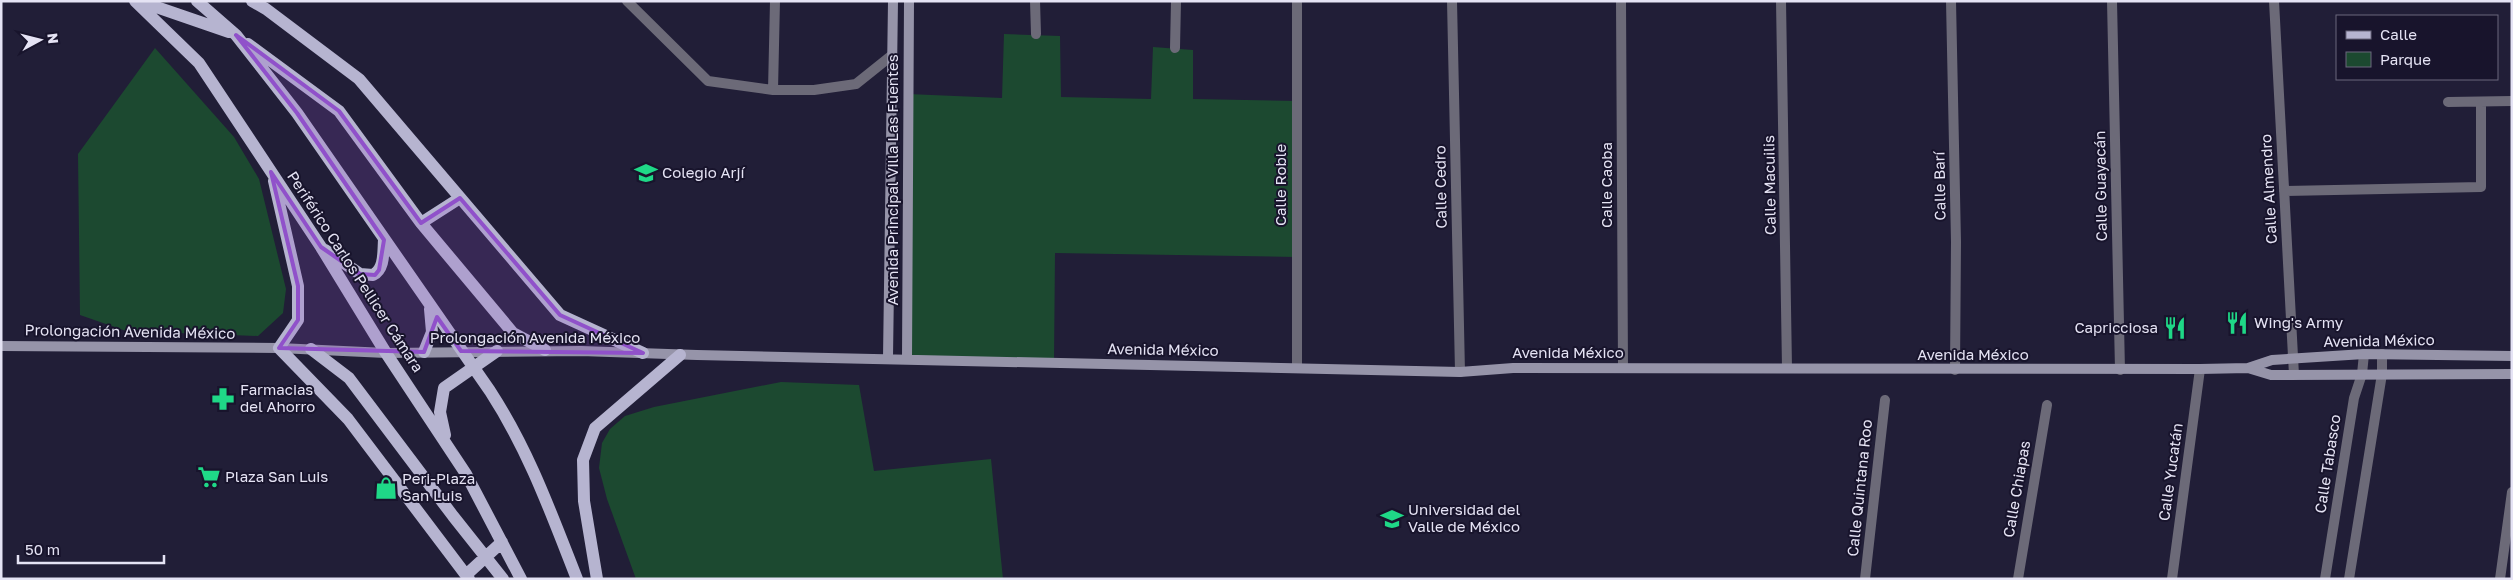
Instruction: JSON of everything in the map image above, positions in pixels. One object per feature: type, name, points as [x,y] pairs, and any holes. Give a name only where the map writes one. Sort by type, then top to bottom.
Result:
[{"type":"main road","points":[[137,1],[236,35],[297,113],[514,428],[539,483],[577,579]]},
{"type":"main road","name":"Periférico Carlos Pellicer Cámara","points":[[137,1],[199,63],[321,247],[386,353],[466,474],[522,579]]},
{"type":"main road","points":[[197,1],[236,35],[339,111],[421,223],[513,334],[545,350]]},
{"type":"main road","points":[[252,1],[262,5],[359,79],[560,315],[643,353]]},
{"type":"main road","name":"Avenida Principal Villa Las Fuentes","points":[[888,358],[893,1]]},
{"type":"main road","name":"Avenida Principal Villa Las Fuentes","points":[[907,359],[909,1]]},
{"type":"main road","points":[[271,172],[298,286],[298,320],[279,348],[348,419],[467,577],[502,542]]},
{"type":"main road","points":[[421,223],[460,198]]},
{"type":"main road","points":[[321,247],[360,274],[373,275],[379,270],[382,263],[384,240]]},
{"type":"main road","points":[[424,352],[432,332],[430,307]]},
{"type":"main road","name":"Prolongación Avenida México","points":[[1,346],[279,348],[386,353],[545,350],[680,355],[888,358]]},
{"type":"main road","points":[[311,349],[349,378],[504,579]]},
{"type":"main road","points":[[447,444],[440,412],[444,388],[497,351]]},
{"type":"main road","name":"Avenida México","points":[[888,358],[1460,372],[1513,368],[2200,369],[2248,368],[2272,360],[2364,354],[2512,356]]},
{"type":"main road","points":[[597,579],[584,502],[582,460],[595,428],[680,355]]},
{"type":"main road","name":"Avenida México","points":[[2248,368],[2271,375],[2512,374]]},
{"type":"street","points":[[627,1],[703,78],[774,90],[814,90],[856,84],[891,56]]},
{"type":"street","points":[[774,90],[775,1]]},
{"type":"street","points":[[1035,1],[1036,34]]},
{"type":"street","points":[[1175,48],[1176,1]]},
{"type":"street","name":"Calle Roble","points":[[1297,1],[1297,368]]},
{"type":"street","name":"Calle Cedro","points":[[1452,1],[1460,372]]},
{"type":"street","name":"Calle Caoba","points":[[1621,1],[1623,368]]},
{"type":"street","name":"Calle Macuilis","points":[[1782,1],[1787,368]]},
{"type":"street","name":"Calle Barí","points":[[1951,1],[1956,242],[1955,370]]},
{"type":"street","name":"Calle Guayacán","points":[[2112,1],[2120,370]]},
{"type":"street","name":"Calle Almendro","points":[[2274,1],[2294,375]]},
{"type":"street","points":[[2448,102],[2512,102]]},
{"type":"street","points":[[2284,191],[2481,188],[2481,102]]},
{"type":"street","name":"Calle Tabasco","points":[[2325,579],[2354,398],[2362,374],[2364,354]]},
{"type":"street","points":[[2349,579],[2382,374],[2382,354]]},
{"type":"street","name":"Calle Yucatán","points":[[2172,579],[2200,369]]},
{"type":"street","name":"Calle Quintana Roo","points":[[1865,579],[1885,400]]},
{"type":"street","name":"Calle Chiapas","points":[[2018,579],[2047,405]]},
{"type":"street","points":[[2500,579],[2512,492]]},
{"type":"highlighted area","points":[[236,35],[339,111],[421,223],[460,198],[560,315],[643,353],[461,351],[437,317],[424,352],[279,348],[298,320],[298,286],[271,172],[321,247],[360,274],[375,275],[379,270],[384,240],[297,113]]},
{"type":"green space","points":[[1004,34],[1060,36],[1061,97],[1151,99],[1153,47],[1193,50],[1193,99],[1296,101],[1296,257],[1055,253],[1054,362],[907,359],[908,94],[1002,98]]},
{"type":"green space","points":[[155,48],[234,137],[259,179],[286,289],[283,313],[258,336],[126,331],[80,315],[78,154]]},
{"type":"green space","points":[[781,382],[859,385],[874,471],[991,459],[1003,579],[636,579],[607,499],[599,468],[602,443],[610,429],[625,416],[654,407]]},
{"type":"place","name":"Colegio Arjí","points":[[646,173]]},
{"type":"place","name":"Wing's Army","points":[[2237,323]]},
{"type":"place","name":"Capricciosa","points":[[2175,328]]},
{"type":"place","name":"Farmacias del Ahorro","points":[[223,399]]},
{"type":"place","name":"Plaza San Luis","points":[[209,477]]},
{"type":"place","name":"Peri-Plaza San Luis","points":[[386,488]]},
{"type":"place","name":"Universidad del Valle de México","points":[[1392,519]]}]
